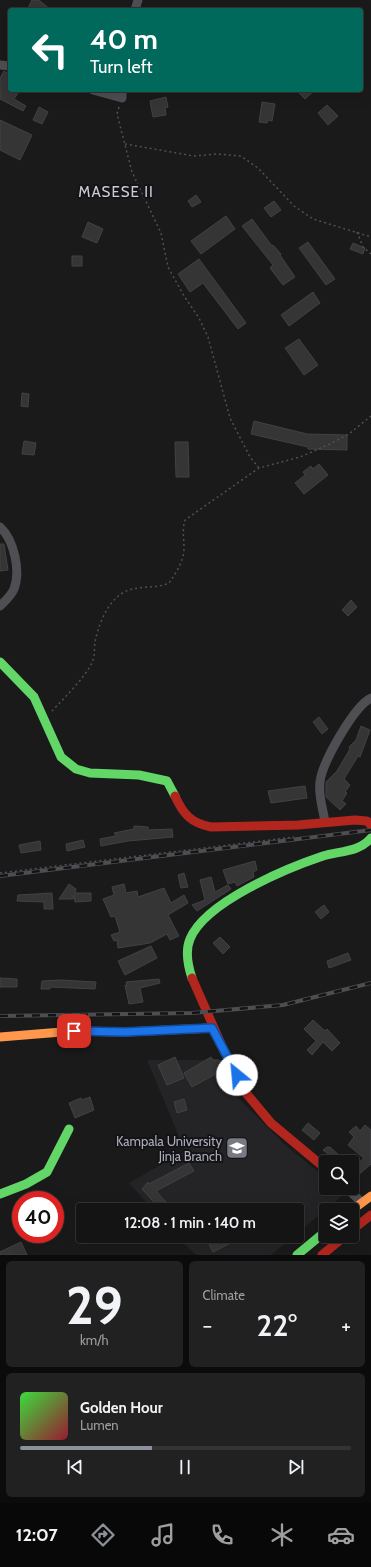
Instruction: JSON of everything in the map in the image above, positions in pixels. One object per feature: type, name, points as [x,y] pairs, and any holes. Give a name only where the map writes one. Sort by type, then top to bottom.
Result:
[{"type":"main road","points":[[0,662],[3,667],[34,697],[43,721],[61,757],[76,768],[90,773],[139,775],[167,781],[172,789],[174,798],[182,811],[192,822],[202,827],[298,825],[360,820],[369,822],[371,825]]},
{"type":"main road","points":[[319,1163],[264,1115],[243,1087],[212,1028],[192,980],[188,964],[188,945],[199,925],[206,916],[250,889],[325,856],[364,846],[371,838]]},
{"type":"main road","points":[[0,1037],[74,1031],[125,1032],[212,1028]]},
{"type":"main road","points":[[0,1194],[26,1184],[47,1172],[70,1129]]},
{"type":"main road","points":[[361,1202],[371,1196]]},
{"type":"main road","points":[[359,1224],[371,1215]]},
{"type":"main road","points":[[297,1255],[319,1237]]},
{"type":"main road","points":[[322,1255],[337,1243]]},
{"type":"street","points":[[108,92],[122,94]]},
{"type":"street","points":[[0,527],[10,542],[16,559],[16,577],[14,589],[0,606]]},
{"type":"street","points":[[325,822],[320,797],[321,774],[326,761],[353,716],[371,698]]},
{"type":"street","points":[[354,1195],[361,1202]]},
{"type":"path","points":[[122,94],[117,114],[132,172],[161,233],[168,267],[184,296],[199,318],[208,337],[230,418],[250,456],[259,468]]},
{"type":"path","points":[[125,144],[194,156],[224,154],[241,156],[258,168],[294,206],[313,219],[371,237]]},
{"type":"path","points":[[357,232],[363,247],[371,254]]},
{"type":"path","points":[[43,721],[78,682],[93,661],[95,642],[100,625],[110,604],[120,594],[128,590],[169,583],[178,571],[184,548],[182,534],[185,520],[259,468],[300,456],[330,444],[349,434],[371,416]]},
{"type":"path","points":[[0,873],[300,836]]},
{"type":"shaded area","name":"Kampala University Jinja Branch","points":[[147,1060],[222,1060],[239,1099],[285,1145],[319,1172],[319,1195],[343,1195],[334,1203],[319,1203],[319,1215],[304,1228],[304,1203],[147,1203],[129,1183],[185,1151]]},
{"type":"shaded area","points":[[183,1243],[286,1243],[271,1255],[196,1255]]},
{"type":"building","points":[[32,0],[39,0],[49,8],[28,8]]},
{"type":"building","points":[[4,71],[8,74],[8,92],[19,92],[14,99],[26,106],[23,111],[0,99],[0,78]]},
{"type":"building","points":[[298,92],[313,92],[305,99]]},
{"type":"building","points":[[166,97],[168,107],[165,108],[166,115],[153,117],[150,101]]},
{"type":"building","points":[[262,102],[275,104],[272,121],[268,120],[267,123],[259,122]]},
{"type":"building","points":[[327,105],[338,116],[328,125],[318,113]]},
{"type":"building","points":[[39,107],[48,112],[42,124],[33,120]]},
{"type":"building","points":[[0,120],[32,135],[20,160],[0,150]]},
{"type":"building","points":[[196,195],[201,202],[192,207],[188,201]]},
{"type":"building","points":[[274,201],[281,210],[271,217],[264,208]]},
{"type":"building","points":[[226,216],[235,229],[201,254],[191,241]]},
{"type":"building","points":[[252,219],[272,246],[273,245],[281,254],[280,255],[295,277],[283,285],[270,268],[273,265],[242,226]]},
{"type":"building","points":[[88,222],[103,229],[97,243],[82,237]]},
{"type":"building","points":[[308,242],[335,279],[326,285],[299,248]]},
{"type":"building","points":[[353,243],[365,248],[363,254],[350,249]]},
{"type":"building","points":[[72,256],[82,256],[82,266],[72,266]]},
{"type":"building","points":[[199,259],[246,323],[238,329],[203,283],[190,292],[178,274]]},
{"type":"building","points":[[313,292],[320,303],[289,326],[281,315]]},
{"type":"building","points":[[299,339],[318,365],[304,375],[285,348]]},
{"type":"building","points":[[22,393],[29,394],[28,407],[21,406]]},
{"type":"building","points":[[254,421],[307,434],[347,435],[347,450],[308,449],[308,447],[251,434]]},
{"type":"building","points":[[24,441],[36,443],[34,455],[22,454]]},
{"type":"building","points":[[175,442],[188,442],[189,477],[176,477]]},
{"type":"building","points":[[319,464],[328,475],[304,494],[295,483],[305,475],[303,472],[311,466],[313,469]]},
{"type":"building","points":[[0,544],[4,544],[8,570],[0,571]]},
{"type":"building","points":[[351,600],[357,607],[348,616],[342,610]]},
{"type":"building","points":[[319,717],[328,729],[322,734],[313,722]]},
{"type":"building","points":[[361,726],[370,730],[360,757],[358,756],[344,779],[350,785],[345,792],[347,793],[342,801],[346,804],[340,810],[326,797],[326,782],[337,771],[350,749],[349,747],[356,740]]},
{"type":"building","points":[[305,786],[307,798],[271,803],[268,791]]},
{"type":"building","points":[[134,826],[148,827],[148,830],[172,829],[173,837],[128,841],[101,846],[100,839],[116,836],[114,833],[134,829]]},
{"type":"building","points":[[83,840],[85,847],[67,851],[66,844]]},
{"type":"building","points":[[40,841],[41,850],[21,853],[19,845]]},
{"type":"building","points":[[255,861],[257,870],[253,872],[254,877],[237,886],[235,882],[228,884],[223,870]]},
{"type":"building","points":[[184,873],[188,887],[181,888],[178,875]]},
{"type":"building","points":[[211,877],[215,892],[228,885],[231,889],[197,911],[192,905],[205,900],[200,880]]},
{"type":"building","points":[[69,884],[76,889],[75,893],[91,893],[91,901],[75,902],[74,895],[73,899],[59,899]]},
{"type":"building","points":[[124,884],[126,893],[137,891],[138,897],[164,888],[171,903],[184,895],[188,903],[168,915],[179,936],[170,940],[167,934],[150,943],[118,948],[117,940],[114,941],[111,935],[120,932],[115,916],[111,917],[103,899],[114,895],[112,887]]},
{"type":"building","points":[[52,893],[53,909],[44,909],[44,902],[17,901],[18,895]]},
{"type":"building","points":[[324,905],[329,912],[321,919],[315,912]]},
{"type":"building","points":[[220,937],[230,947],[223,954],[213,943]]},
{"type":"building","points":[[151,946],[157,958],[125,975],[118,961]]},
{"type":"building","points":[[348,953],[351,960],[329,968],[327,961]]},
{"type":"building","points":[[0,978],[17,979],[17,987],[0,987]]},
{"type":"building","points":[[159,979],[160,983],[140,988],[143,1002],[129,1004],[125,985],[127,986],[126,982]]},
{"type":"building","points":[[61,980],[96,982],[95,989],[50,987],[50,989],[41,989],[42,981]]},
{"type":"building","points":[[313,1020],[325,1031],[327,1029],[340,1043],[332,1051],[323,1042],[312,1055],[307,1050],[316,1041],[304,1029]]},
{"type":"building","points":[[175,1057],[184,1078],[167,1085],[158,1065]]},
{"type":"building","points":[[211,1057],[213,1060],[219,1060],[236,1091],[230,1093],[221,1071],[192,1087],[184,1073]]},
{"type":"building","points":[[90,1097],[94,1110],[75,1118],[69,1103],[81,1098],[82,1100]]},
{"type":"building","points":[[184,1099],[187,1110],[177,1113],[174,1102]]},
{"type":"building","points":[[308,1123],[320,1133],[314,1140],[302,1130]]},
{"type":"building","points":[[365,1125],[371,1130],[371,1164],[359,1174],[359,1163],[364,1158],[348,1145],[354,1137],[349,1132],[356,1126],[360,1131]]},
{"type":"building","points":[[330,1147],[339,1155],[329,1155],[323,1150]]},
{"type":"building","points":[[189,1163],[194,1171],[156,1191],[167,1203],[155,1203],[142,1189],[148,1182],[149,1184]]},
{"type":"building","points":[[21,1243],[27,1255],[0,1255],[0,1252]]},
{"type":"building","points":[[208,1243],[230,1243],[213,1252]]},
{"type":"railway","points":[[0,876],[371,830]]},
{"type":"railway","points":[[0,1016],[192,1013],[283,1005],[371,983]]},
{"type":"traffic: fast","points":[[0,662],[34,697],[61,757],[76,769],[90,773],[139,775],[167,781],[175,796]]},
{"type":"traffic: fast","points":[[192,978],[189,969],[188,944],[199,925],[212,912],[249,888],[269,878],[308,861],[355,849],[366,843],[371,838]]},
{"type":"traffic: fast","points":[[0,1194],[26,1184],[47,1172],[69,1129]]},
{"type":"traffic: fast","points":[[297,1255],[319,1237]]},
{"type":"traffic: slow","points":[[0,1037],[74,1031],[125,1032],[212,1028]]},
{"type":"traffic: slow","points":[[359,1205],[371,1196]]},
{"type":"traffic: jam","points":[[175,796],[181,808],[188,817],[198,823],[211,827],[298,825],[355,820],[367,821],[371,825]]},
{"type":"traffic: jam","points":[[192,978],[225,1053],[246,1093],[271,1123],[319,1163]]},
{"type":"traffic: jam","points":[[359,1224],[371,1215]]},
{"type":"traffic: jam","points":[[322,1255],[337,1243]]},
{"type":"place","name":"Kampala University Jinja Branch","points":[[237,1148]]},
{"type":"district","name":"MASESE II","points":[[116,192]]},
{"type":"route","points":[[74,1031],[125,1032],[212,1028],[237,1075]]}]
